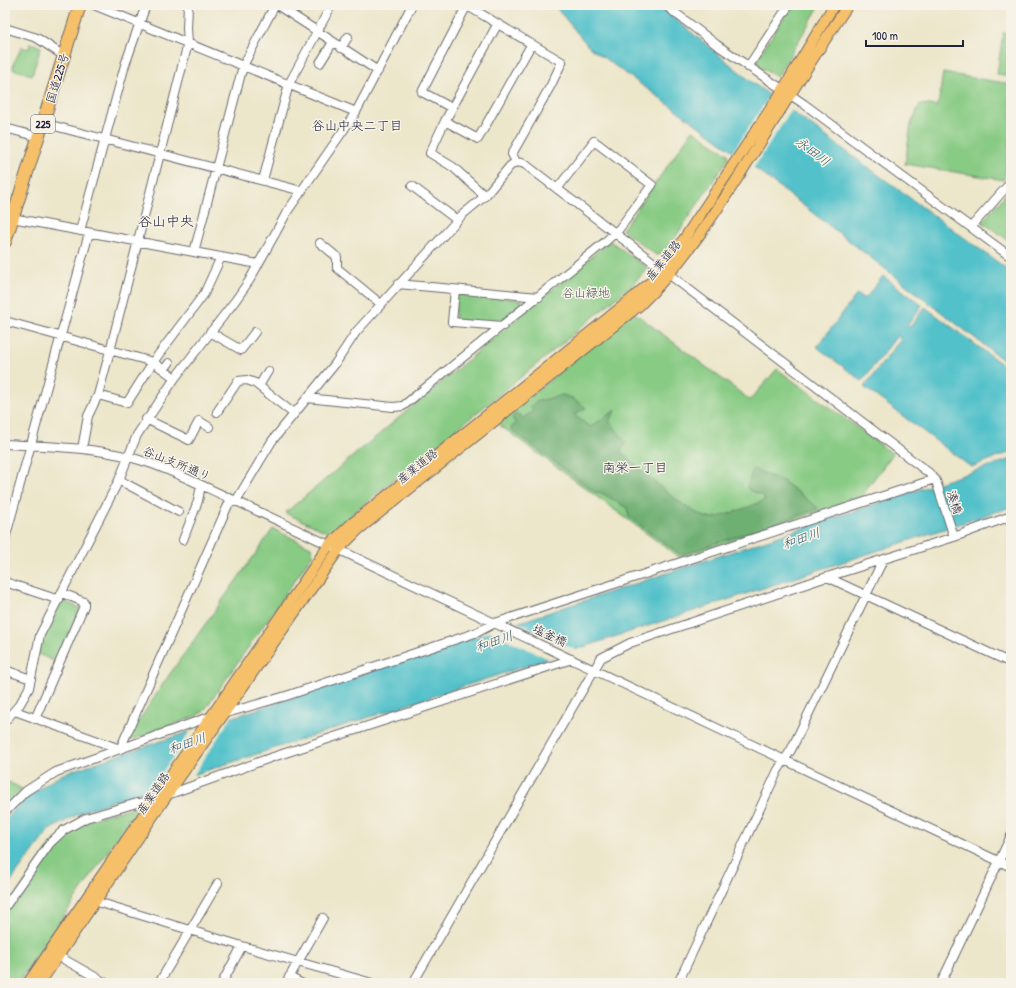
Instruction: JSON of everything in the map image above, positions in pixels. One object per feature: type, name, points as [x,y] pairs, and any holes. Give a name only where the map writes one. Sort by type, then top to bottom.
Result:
[{"type":"highway","name":"国道225号","points":[[6,238],[44,123],[80,5]]},
{"type":"main road","name":"産業道路","points":[[784,96],[834,5]]},
{"type":"main road","name":"産業道路","points":[[40,983],[58,956],[91,900],[162,795],[222,716],[339,549],[356,532],[641,304],[666,272],[742,162],[784,96],[848,5]]},
{"type":"main road","name":"産業道路","points":[[28,983],[91,900],[162,795],[207,720],[329,545],[349,526],[666,272]]},
{"type":"street","points":[[94,5],[139,22],[356,112]]},
{"type":"street","points":[[5,539],[60,337],[85,232],[104,138],[139,22],[146,5]]},
{"type":"street","points":[[82,449],[88,416],[98,395],[110,351],[188,43],[186,28],[188,5]]},
{"type":"street","points":[[194,252],[243,66],[276,5],[378,72]]},
{"type":"street","points":[[5,721],[15,711],[25,695],[31,679],[40,635],[119,480],[131,446],[146,420],[175,378],[235,301],[302,191],[356,112],[378,72],[400,25],[412,5]]},
{"type":"street","points":[[452,108],[422,92],[466,5],[497,25],[558,60],[562,64],[512,154],[516,162]]},
{"type":"street","points":[[263,180],[289,84],[331,6]]},
{"type":"street","points":[[669,6],[784,96],[971,227],[1011,257]]},
{"type":"street","points":[[748,67],[785,6]]},
{"type":"street","points":[[485,196],[453,167],[430,153],[445,121],[497,25]]},
{"type":"street","points":[[5,28],[37,38],[64,56]]},
{"type":"street","points":[[341,48],[348,37]]},
{"type":"street","points":[[320,63],[332,42]]},
{"type":"street","points":[[445,121],[478,139],[531,45]]},
{"type":"street","points":[[44,123],[302,191]]},
{"type":"street","points":[[5,128],[39,137]]},
{"type":"street","points":[[307,398],[401,407],[539,297],[614,233],[652,185],[594,141],[557,189]]},
{"type":"street","points":[[120,749],[229,503],[236,500],[262,455],[335,364],[356,332],[457,220],[485,196],[510,166],[516,162],[522,163],[557,189],[929,473],[935,480],[495,623],[478,632],[222,716]]},
{"type":"street","points":[[971,227],[1011,182]]},
{"type":"street","points":[[412,186],[457,220]]},
{"type":"street","points":[[12,218],[258,264]]},
{"type":"street","points":[[320,243],[337,257],[337,268],[381,304]]},
{"type":"street","points":[[98,395],[127,403],[153,362],[204,294],[221,256]]},
{"type":"street","points":[[398,284],[539,297]]},
{"type":"street","points":[[455,290],[452,322],[503,326]]},
{"type":"street","points":[[5,321],[166,366],[175,378]]},
{"type":"street","points":[[210,332],[241,350],[255,332]]},
{"type":"street","points":[[259,386],[268,371]]},
{"type":"street","points":[[217,412],[238,381],[250,380],[294,414]]},
{"type":"street","points":[[146,420],[189,440],[199,421],[209,427]]},
{"type":"street","name":"谷山支所通り","points":[[5,444],[82,449],[128,457],[160,467],[236,500],[339,549]]},
{"type":"street","points":[[119,480],[179,512]]},
{"type":"street","name":"湊橋","points":[[935,480],[953,534]]},
{"type":"street","points":[[183,540],[198,501],[201,485]]},
{"type":"street","points":[[413,983],[601,658],[630,644],[827,577],[882,560],[953,534],[1011,516]]},
{"type":"street","name":"塩釜橋","points":[[339,549],[1011,867]]},
{"type":"street","points":[[678,983],[778,770],[785,760],[882,560]]},
{"type":"street","points":[[827,577],[1011,663]]},
{"type":"street","points":[[5,582],[60,597],[81,600],[84,606],[35,719]]},
{"type":"street","points":[[5,907],[50,844],[64,830],[86,818],[162,795],[570,658]]},
{"type":"street","points":[[5,670],[31,679]]},
{"type":"street","points":[[15,711],[120,749]]},
{"type":"street","points":[[5,812],[16,800],[44,779],[69,767],[207,720]]},
{"type":"street","points":[[941,983],[1011,836]]},
{"type":"street","points":[[159,983],[218,883]]},
{"type":"street","points":[[91,900],[242,946],[372,983]]},
{"type":"street","points":[[301,983],[288,980],[323,918]]},
{"type":"street","points":[[222,983],[242,946]]},
{"type":"street","points":[[58,956],[106,983]]},
{"type":"green space","points":[[792,5],[820,5],[777,77],[756,65],[758,57]]},
{"type":"green space","points":[[1003,33],[1011,34],[1011,76],[997,74]]},
{"type":"green space","points":[[31,43],[41,47],[32,75],[13,69],[14,62],[22,47],[28,49]]},
{"type":"green space","points":[[943,73],[1011,84],[1011,132],[1004,180],[905,164],[911,124],[920,104],[938,106]]},
{"type":"green space","points":[[693,130],[728,154],[728,159],[664,254],[656,255],[622,230]]},
{"type":"green space","points":[[1011,188],[1011,242],[982,222]]},
{"type":"green space","name":"谷山緑地","points":[[610,241],[648,268],[634,283],[547,356],[359,508],[335,531],[327,532],[285,513]]},
{"type":"green space","points":[[456,294],[522,300],[523,304],[497,324],[455,320]]},
{"type":"green space","points":[[632,311],[750,400],[777,369],[893,454],[867,488],[863,497],[680,558],[498,424]]},
{"type":"green space","points":[[562,395],[572,398],[586,408],[574,415],[590,427],[616,410],[609,421],[626,442],[621,451],[677,500],[689,509],[701,515],[714,518],[746,508],[765,500],[762,495],[750,491],[747,487],[753,469],[783,481],[818,509],[681,555],[629,517],[627,508],[602,493],[595,492],[510,429],[516,423],[512,418],[515,414],[520,415],[523,418],[533,411],[530,407],[535,402]]},
{"type":"green space","points":[[273,529],[311,547],[313,554],[203,712],[129,741],[127,740],[136,721],[138,722],[169,675]]},
{"type":"green space","points":[[63,601],[80,608],[56,662],[38,654],[44,631]]},
{"type":"green space","points":[[5,780],[22,789],[5,808]]},
{"type":"green space","points":[[133,807],[136,810],[18,983],[5,983],[5,910],[51,845],[65,833],[87,820]]},
{"type":"water","name":"永田川","points":[[554,5],[658,5],[753,83],[1011,272],[1011,366],[725,145],[589,47]]},
{"type":"water","points":[[883,276],[922,305],[907,326],[910,327],[925,307],[1011,371],[1011,414],[1006,421],[1008,422],[1011,418],[1011,452],[971,467],[864,387],[901,339],[897,336],[862,381],[817,347],[857,294],[865,299]]},
{"type":"water","name":"和田川","points":[[1011,459],[1011,507],[86,810],[49,830],[5,889],[5,820],[19,805],[33,794],[65,773]]},
{"type":"pier","points":[[771,94],[792,109],[753,169],[732,153]]},
{"type":"pier","points":[[517,622],[576,650],[549,659],[489,631]]},
{"type":"pier","points":[[232,716],[191,779],[149,792],[191,730]]},
{"type":"district","name":"谷山中央二丁目","points":[[357,125]]},
{"type":"district","name":"谷山中央","points":[[166,220]]},
{"type":"district","name":"南栄一丁目","points":[[635,467]]}]
